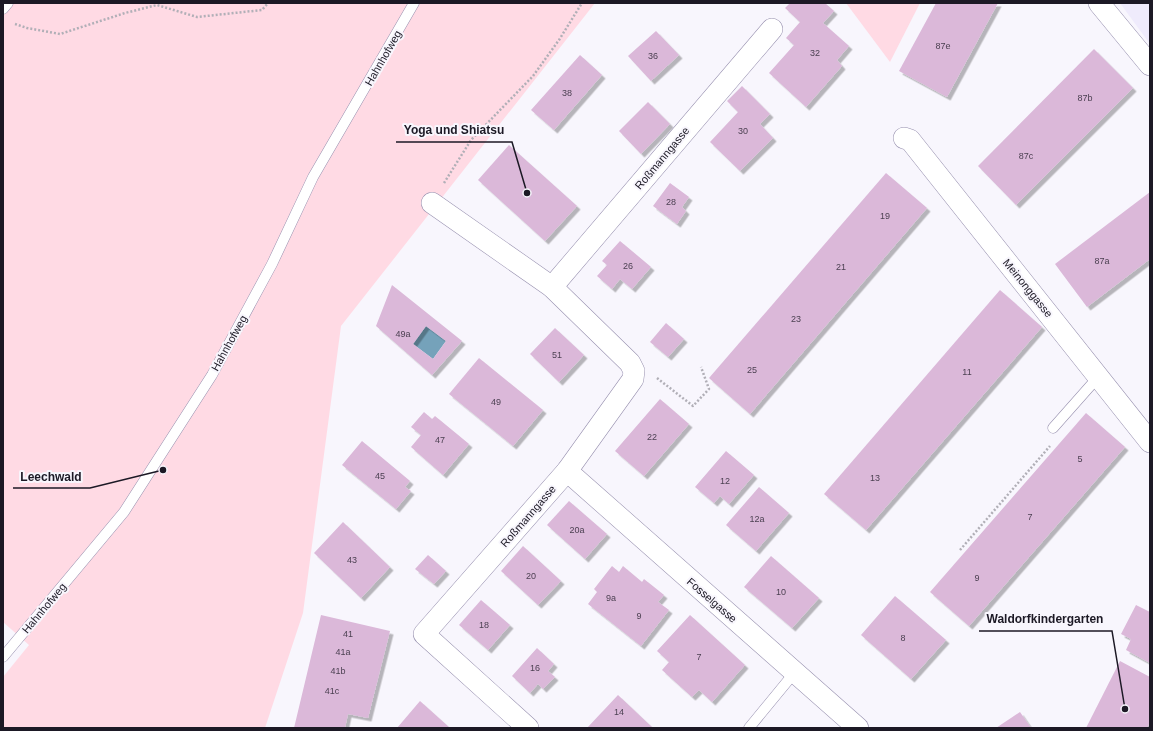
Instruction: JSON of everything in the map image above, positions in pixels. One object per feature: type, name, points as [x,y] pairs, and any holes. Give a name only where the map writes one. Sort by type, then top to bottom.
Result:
[{"type":"street","points":[[1099,3],[1150,65]]},
{"type":"street","name":"Roßmanngasse","points":[[552,287],[772,29]]},
{"type":"street","name":"Meinonggasse","points":[[904,138],[910,140],[1150,442]]},
{"type":"street","name":"Roßmanngasse","points":[[432,203],[552,287],[630,363],[634,371],[633,379],[567,471],[424,634],[528,728]]},
{"type":"street","name":"Fosselgasse","points":[[567,471],[858,728]]},
{"type":"lane","points":[[3,9],[8,3]]},
{"type":"lane","name":"Hahnhofweg","points":[[3,657],[124,512],[212,375],[272,264],[313,176],[399,32],[414,3]]},
{"type":"lane","points":[[1053,428],[1098,376]]},
{"type":"lane","points":[[749,728],[795,672]]},
{"type":"path","points":[[9,22],[27,28],[60,34],[125,13],[157,6],[197,16],[262,10],[268,3]]},
{"type":"path","points":[[432,203],[471,140],[533,76],[559,40],[582,3]]},
{"type":"path","points":[[652,374],[693,406],[709,389],[701,367]]},
{"type":"path","points":[[960,550],[1054,441]]},
{"type":"shaded area","points":[[3,3],[595,3],[341,326],[303,613],[265,728],[3,728],[3,677],[29,645],[3,622]]},
{"type":"shaded area","points":[[846,3],[920,3],[890,62]]},
{"type":"shaded area","points":[[1120,3],[1150,3],[1150,44]]},
{"type":"water","points":[[426,326],[446,341],[433,359],[413,344]]},
{"type":"building","points":[[790,3],[825,3],[834,11],[823,23],[849,46],[837,60],[842,66],[806,107],[769,73],[794,45],[786,38],[800,22],[785,8]]},
{"type":"building","points":[[936,3],[998,3],[947,97],[899,71]]},
{"type":"building","points":[[656,31],[679,55],[651,81],[628,56]]},
{"type":"building","points":[[1094,49],[1133,88],[1016,205],[978,166]]},
{"type":"building","points":[[580,55],[602,75],[554,130],[531,110]]},
{"type":"building","points":[[742,86],[770,114],[760,124],[773,138],[740,171],[710,142],[738,112],[727,101]]},
{"type":"building","points":[[648,102],[670,124],[641,154],[619,131]]},
{"type":"building","points":[[509,145],[577,206],[545,241],[478,180]]},
{"type":"building","points":[[886,173],[927,208],[750,414],[709,378]]},
{"type":"building","points":[[670,183],[689,197],[682,207],[686,211],[677,224],[653,206]]},
{"type":"building","points":[[1150,192],[1150,259],[1087,307],[1055,264]]},
{"type":"building","points":[[620,241],[651,267],[632,289],[620,279],[612,289],[597,276],[607,265],[602,261]]},
{"type":"building","points":[[392,285],[462,341],[432,375],[376,326]],"holes":[[[426,326],[446,341],[433,359],[413,344]]]},
{"type":"building","points":[[1000,290],[1042,327],[866,530],[824,494]]},
{"type":"building","points":[[666,323],[684,339],[668,357],[650,342]]},
{"type":"building","points":[[555,328],[584,355],[559,382],[530,354]]},
{"type":"building","points":[[479,358],[543,410],[513,446],[449,394]]},
{"type":"building","points":[[660,399],[689,424],[644,476],[615,451]]},
{"type":"building","points":[[424,412],[432,419],[435,416],[469,444],[443,475],[411,447],[421,435],[411,427]]},
{"type":"building","points":[[1086,413],[1125,447],[969,626],[930,592]]},
{"type":"building","points":[[362,441],[410,481],[405,487],[411,491],[396,509],[342,465]]},
{"type":"building","points":[[726,451],[754,475],[729,504],[720,496],[714,503],[695,487]]},
{"type":"building","points":[[759,487],[789,513],[756,551],[726,525]]},
{"type":"building","points":[[569,501],[607,534],[585,559],[547,525]]},
{"type":"building","points":[[343,522],[390,567],[361,598],[314,553]]},
{"type":"building","points":[[523,546],[561,581],[538,605],[501,571]]},
{"type":"building","points":[[428,555],[446,571],[434,584],[415,569]]},
{"type":"building","points":[[771,556],[819,598],[792,628],[744,587]]},
{"type":"building","points":[[612,566],[619,572],[623,566],[642,582],[644,579],[664,595],[658,602],[669,610],[641,646],[588,604],[597,592],[594,589]]},
{"type":"building","points":[[895,596],[946,640],[911,679],[861,635]]},
{"type":"building","points":[[481,600],[510,625],[488,650],[459,625]]},
{"type":"building","points":[[1136,605],[1150,612],[1150,663],[1126,650],[1131,639],[1121,634]]},
{"type":"building","points":[[321,615],[390,631],[368,718],[348,714],[345,728],[294,728]]},
{"type":"building","points":[[690,615],[745,665],[712,702],[699,690],[692,697],[662,670],[669,662],[657,651]]},
{"type":"building","points":[[537,648],[554,664],[548,671],[555,677],[543,689],[538,684],[530,693],[512,676]]},
{"type":"building","points":[[1120,661],[1150,677],[1150,722],[1147,728],[1086,728]]},
{"type":"building","points":[[618,695],[653,728],[587,728]]},
{"type":"building","points":[[420,701],[450,728],[397,728]]},
{"type":"building","points":[[1020,712],[1031,728],[996,728]]},
{"type":"place","name":"Yoga und Shiatsu","points":[[527,193]]},
{"type":"place","name":"Leechwald","points":[[163,470]]},
{"type":"place","name":"Waldorfkindergarten","points":[[1125,709]]}]
